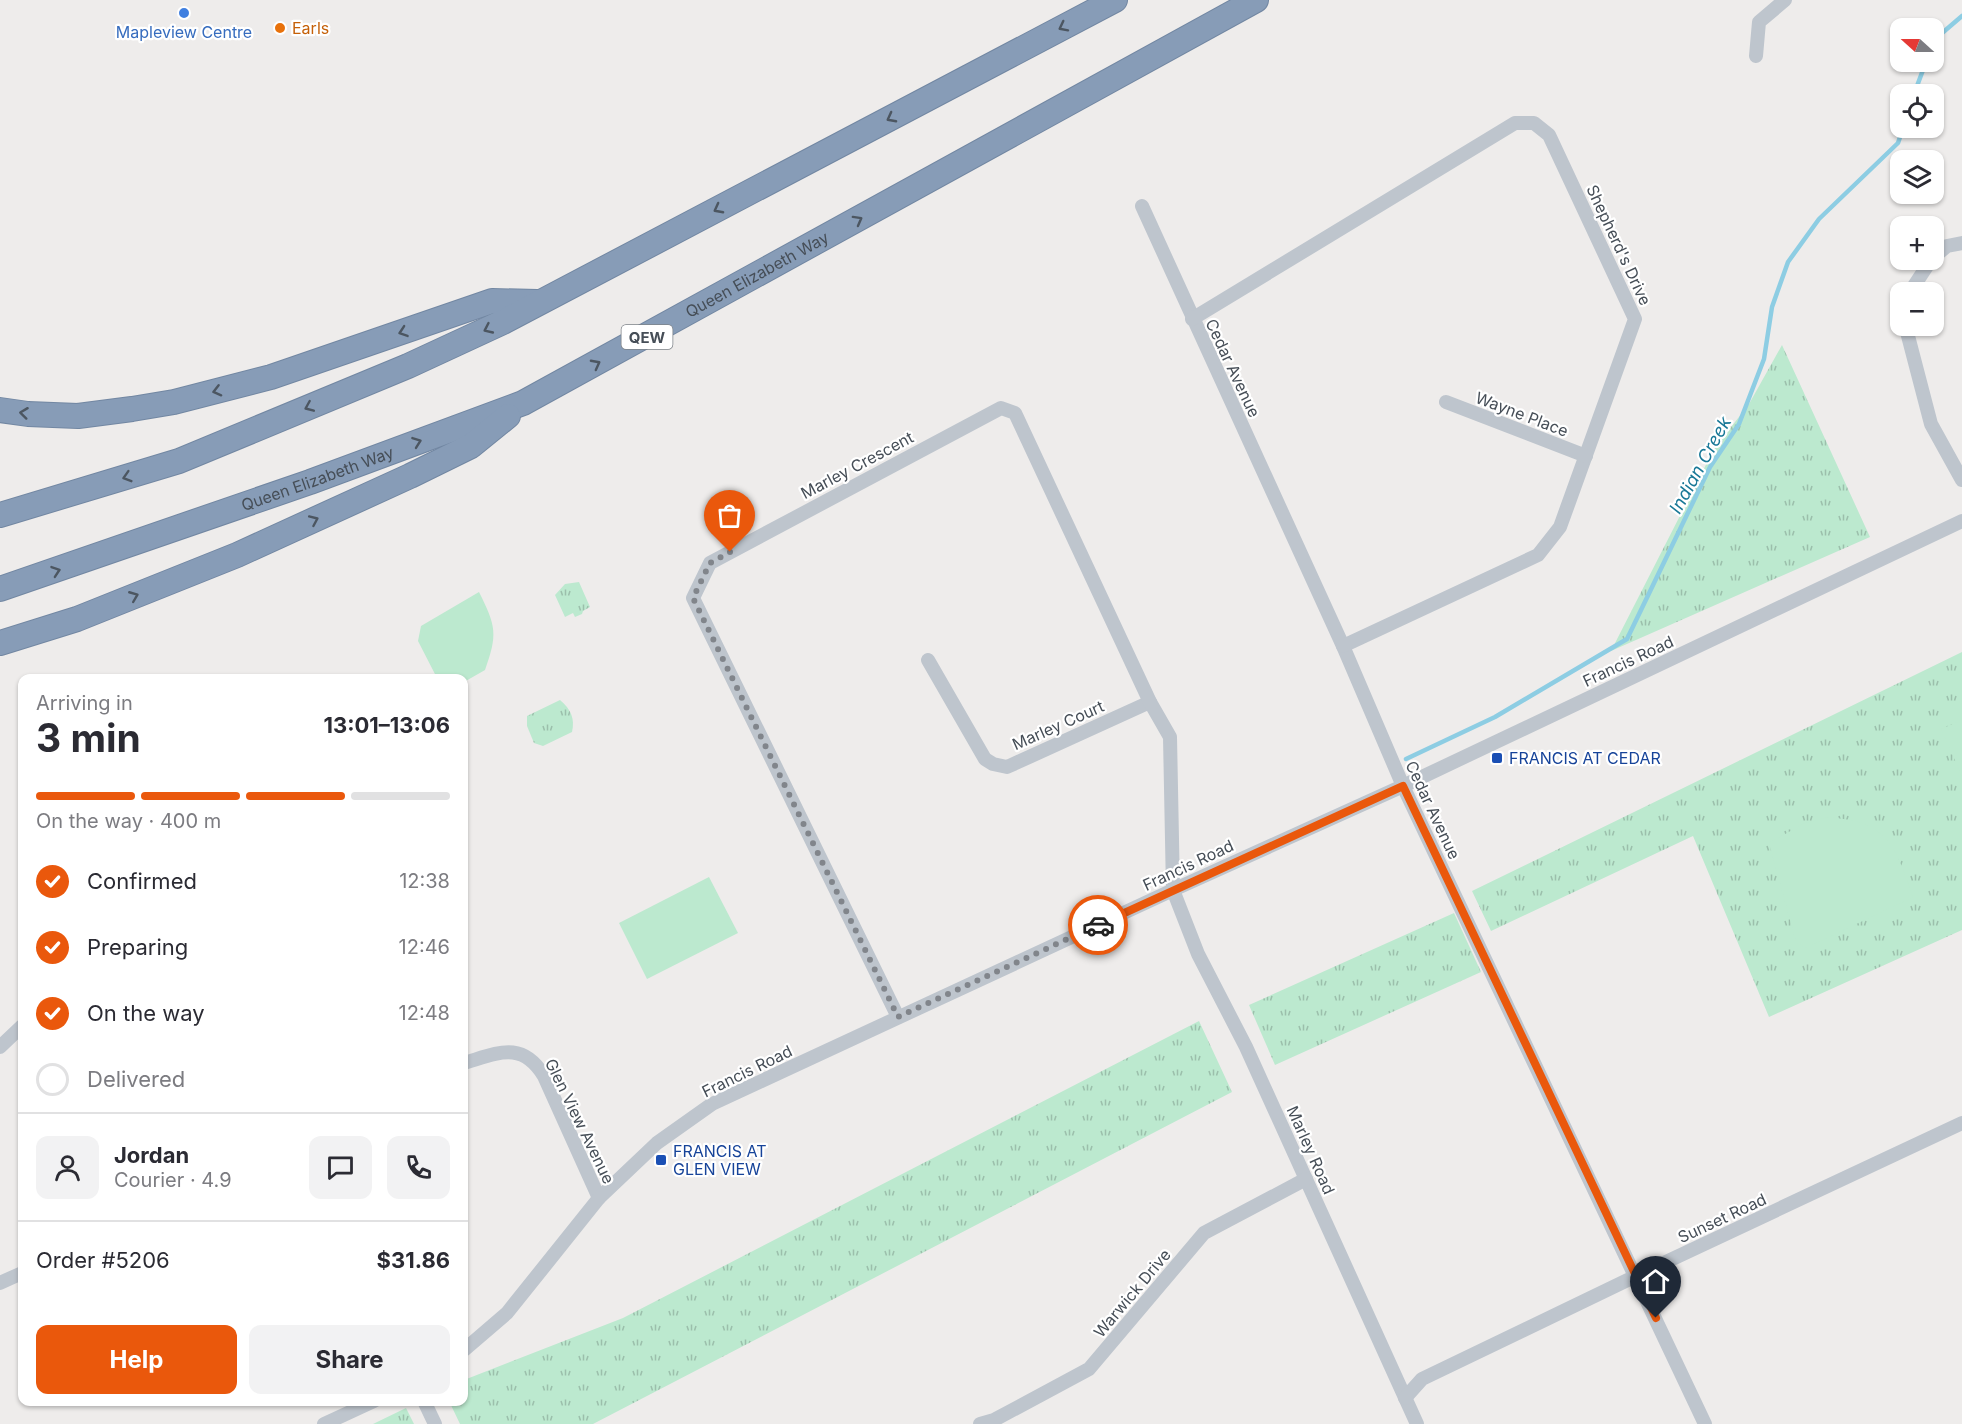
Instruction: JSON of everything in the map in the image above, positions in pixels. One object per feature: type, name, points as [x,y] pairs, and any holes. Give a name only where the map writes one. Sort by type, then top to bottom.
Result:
[{"type":"highway","points":[[0,515],[179,461],[408,366],[540,302],[1115,0]]},
{"type":"highway","name":"Queen Elizabeth Way","points":[[0,589],[310,482],[523,403],[1256,0]]},
{"type":"highway","points":[[0,410],[28,414],[78,416],[132,410],[174,402],[271,377],[492,301],[540,302]]},
{"type":"highway","points":[[0,643],[77,619],[237,555],[410,476],[471,446],[523,403]]},
{"type":"street","points":[[1756,56],[1759,22],[1785,0]]},
{"type":"street","name":"Shepherd's Drive","points":[[1192,319],[1515,123],[1534,123],[1549,135],[1635,319],[1560,527],[1538,555],[1343,646]]},
{"type":"street","name":"Cedar Avenue","points":[[1142,206],[1343,646],[1403,786],[1705,1424]]},
{"type":"street","points":[[1944,248],[1962,243]]},
{"type":"street","points":[[1908,336],[1931,424],[1962,480]]},
{"type":"street","name":"Wayne Place","points":[[1446,402],[1586,456]]},
{"type":"street","name":"Marley Crescent","points":[[898,1017],[693,598],[710,563],[1001,408],[1015,413],[1150,702],[1170,737],[1173,890]]},
{"type":"street","name":"Francis Road","points":[[468,1347],[507,1313],[599,1198],[657,1143],[712,1104],[1403,786],[1962,521]]},
{"type":"street","name":"Marley Court","points":[[928,660],[985,759],[993,764],[1007,767],[1150,702]]},
{"type":"street","name":"Marley Road","points":[[1173,890],[1198,954],[1246,1047],[1404,1398],[1418,1424]]},
{"type":"street","points":[[0,1047],[18,1030]]},
{"type":"street","name":"Glen View Avenue","points":[[468,1062],[502,1051],[518,1052],[533,1060],[544,1076],[599,1198]]},
{"type":"street","name":"Sunset Road","points":[[1404,1398],[1422,1379],[1962,1123]]},
{"type":"street","name":"Warwick Drive","points":[[980,1424],[994,1419],[1089,1369],[1204,1233],[1306,1179]]},
{"type":"street","points":[[0,1283],[18,1275]]},
{"type":"street","points":[[324,1424],[363,1406]]},
{"type":"street","points":[[426,1406],[435,1424]]},
{"type":"green space","points":[[1782,345],[1870,537],[1611,651],[1714,449],[1749,404]]},
{"type":"green space","points":[[579,582],[590,607],[575,617],[573,613],[565,617],[555,595],[565,584]]},
{"type":"green space","points":[[479,592],[489,613],[493,630],[492,647],[485,670],[468,680],[468,674],[435,674],[418,641],[421,626]]},
{"type":"green space","points":[[1962,652],[1962,930],[1769,1017],[1693,836],[1491,931],[1472,891]]},
{"type":"green space","points":[[560,700],[571,714],[572,732],[543,746],[534,743],[527,726],[527,716]]},
{"type":"green space","points":[[1962,720],[1962,776],[1941,729]]},
{"type":"green space","points":[[1827,817],[1856,821],[1879,832],[1900,862],[1913,897],[1806,948],[1796,942],[1769,843],[1803,824]]},
{"type":"green space","points":[[709,877],[738,933],[647,979],[619,923]]},
{"type":"green space","points":[[1454,913],[1481,972],[1275,1065],[1249,1005]]},
{"type":"green space","points":[[1199,1021],[1232,1092],[593,1424],[460,1424],[451,1406],[468,1406],[468,1378],[623,1318]]},
{"type":"green space","points":[[406,1408],[414,1424],[373,1424]]},
{"type":"waterway","name":"Indian Creek","points":[[1944,31],[1962,16]]},
{"type":"waterway","name":"Indian Creek","points":[[1918,84],[1922,72]]},
{"type":"waterway","name":"Indian Creek","points":[[1406,759],[1495,717],[1627,639],[1710,467],[1739,424],[1764,359],[1772,307],[1788,262],[1819,219],[1898,143],[1900,138]]},
{"type":"way so far","points":[[730,552],[710,563],[693,598],[898,1017],[1098,925]]},
{"type":"place","name":"Mapleview Centre","points":[[184,13]]},
{"type":"place","name":"Earls","points":[[280,28]]},
{"type":"place","name":"FRANCIS AT CEDAR","points":[[1497,758]]},
{"type":"place","name":"FRANCIS AT GLEN VIEW","points":[[661,1160]]},
{"type":"route","points":[[1098,925],[1403,786],[1656,1318]]}]
